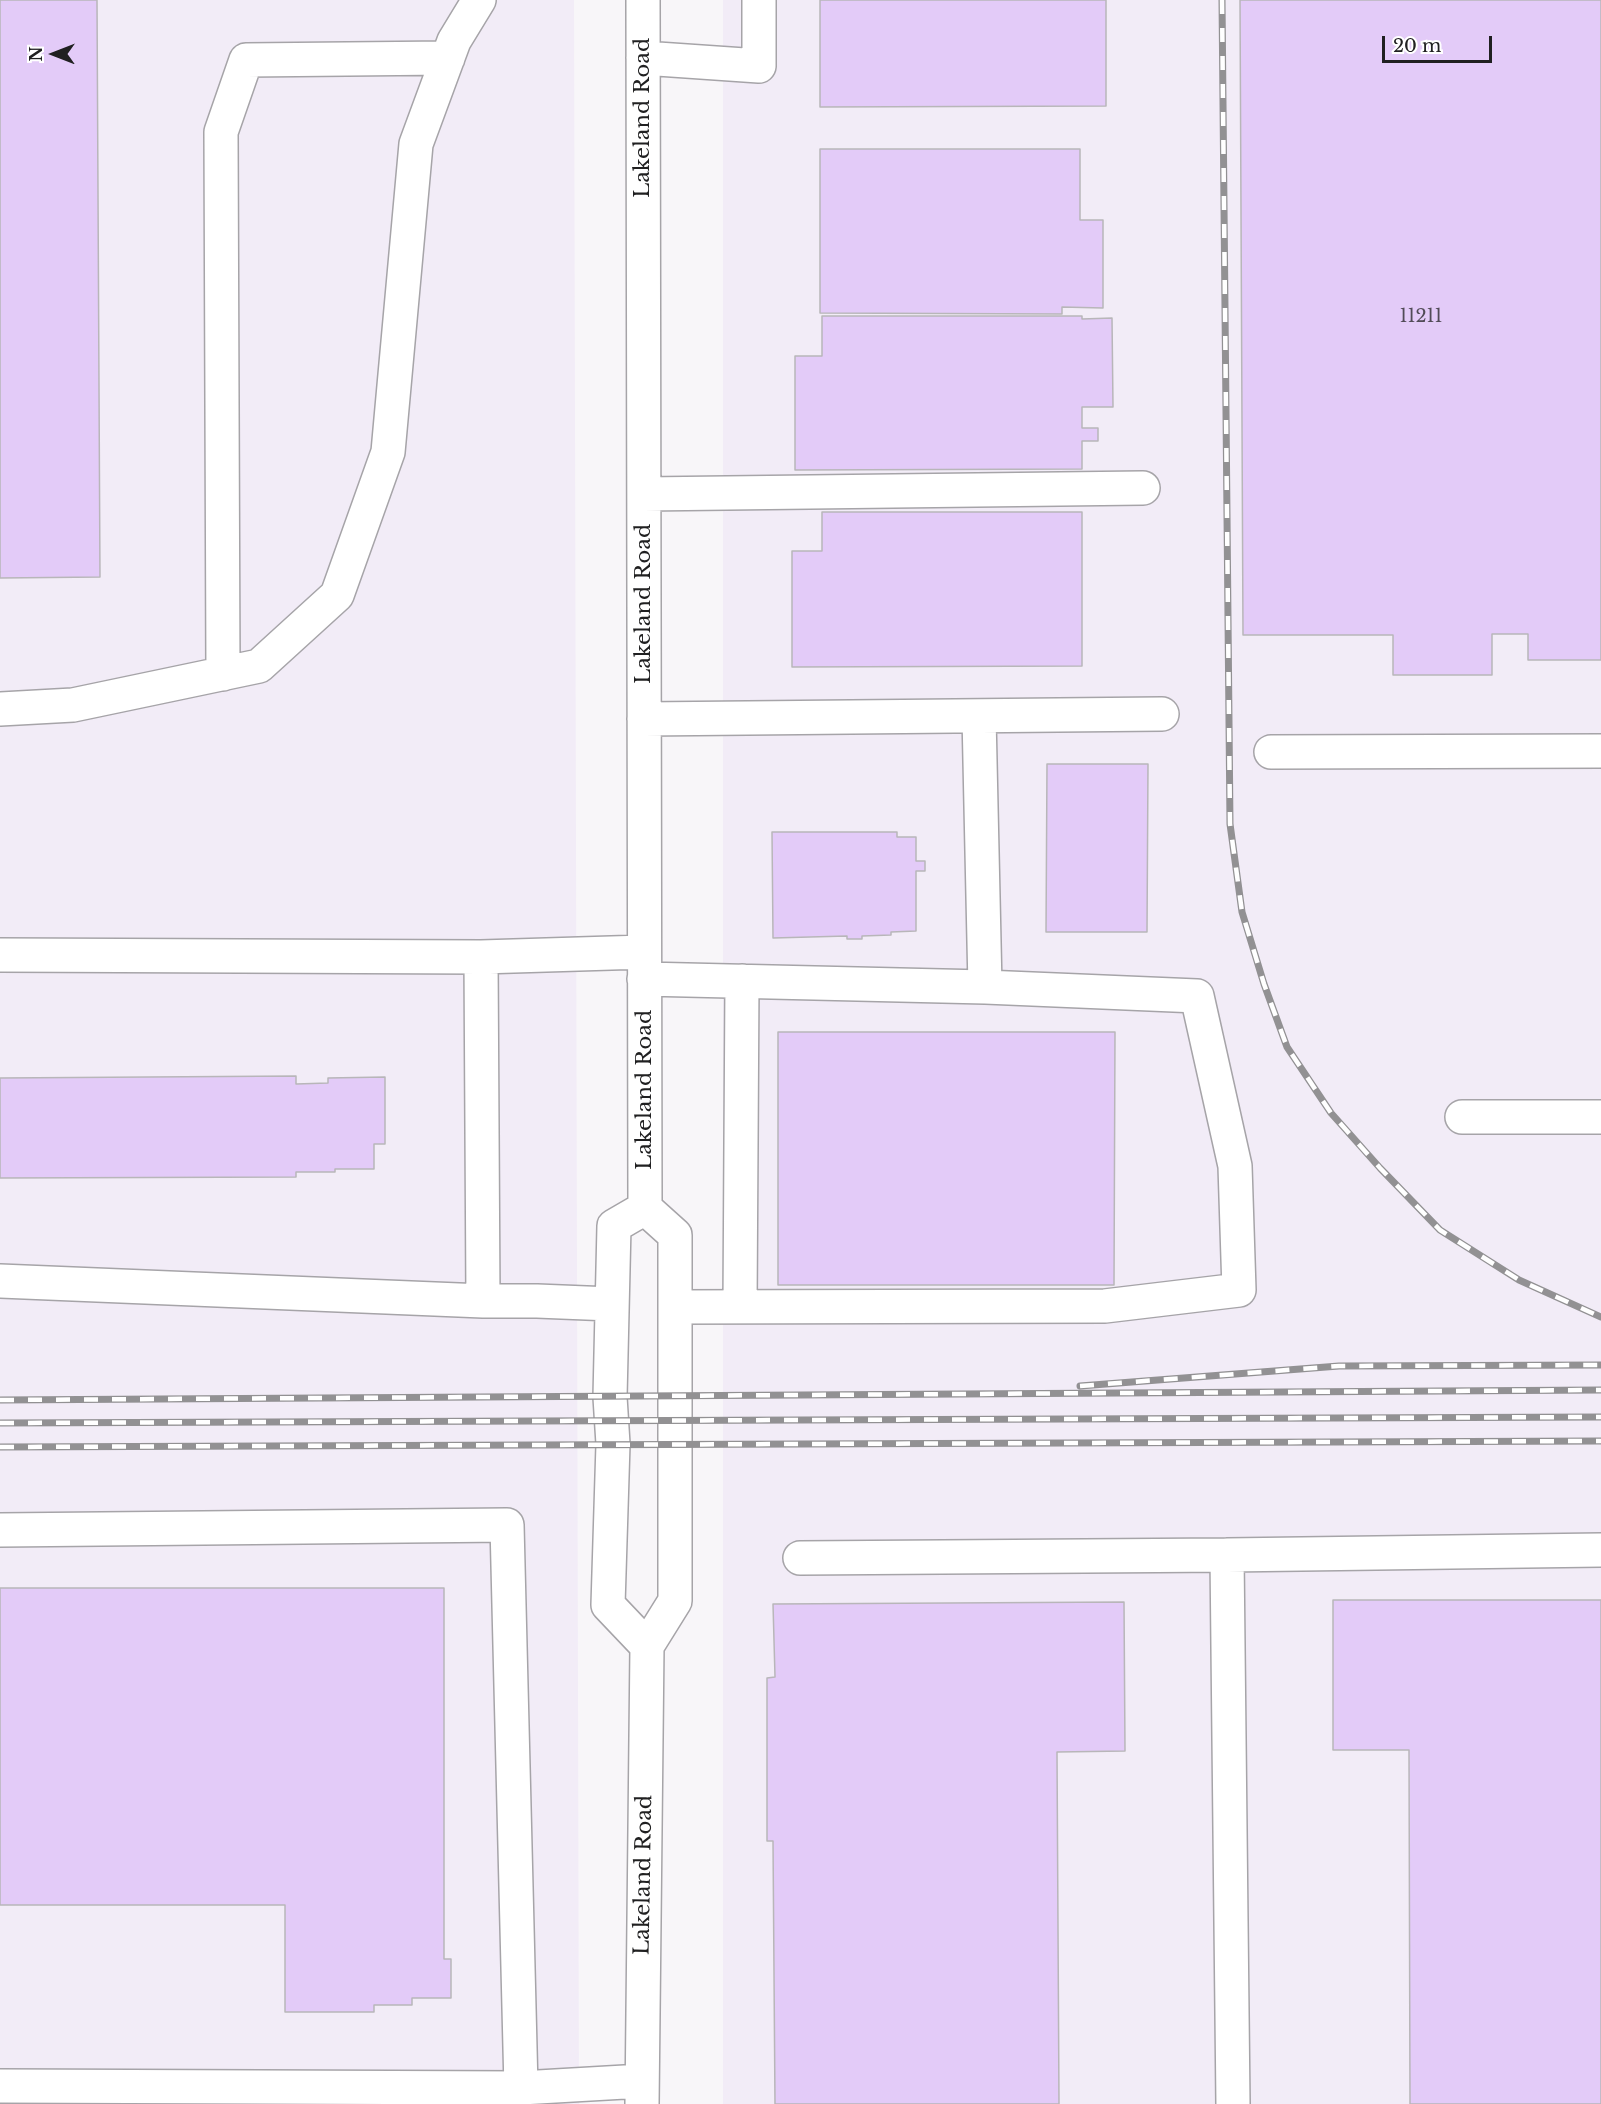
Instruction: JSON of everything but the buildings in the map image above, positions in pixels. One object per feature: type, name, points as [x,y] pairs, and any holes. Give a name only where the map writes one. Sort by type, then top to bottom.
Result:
[{"type":"street","points":[[0,709],[73,705],[259,666],[337,595],[388,452],[416,144],[454,42],[479,0]]},
{"type":"street","name":"Lakeland Road","points":[[643,0],[645,1208]]},
{"type":"street","points":[[643,58],[759,66],[759,0]]},
{"type":"street","points":[[223,674],[221,132],[246,60],[448,58]]},
{"type":"street","points":[[644,494],[1143,488]]},
{"type":"street","points":[[644,718],[1162,714]]},
{"type":"street","points":[[979,716],[985,987]]},
{"type":"street","points":[[1271,752],[1601,751]]},
{"type":"street","points":[[0,955],[481,957],[644,965],[742,981],[985,987],[1197,996],[1235,1166],[1239,1290],[1105,1306],[675,1307]]},
{"type":"street","points":[[481,957],[483,1301]]},
{"type":"street","points":[[740,1306],[742,981]]},
{"type":"street","points":[[1462,1117],[1601,1118]]},
{"type":"street","points":[[645,1208],[675,1235],[675,1601],[647,1646],[608,1605],[613,1444],[610,1397],[614,1226],[645,1208]]},
{"type":"street","points":[[0,1281],[483,1301],[611,1304]]},
{"type":"street","points":[[0,1530],[507,1525],[521,2088]]},
{"type":"street","points":[[800,1558],[1601,1550]]},
{"type":"street","points":[[1227,1555],[1233,2104]]},
{"type":"street","name":"Lakeland Road","points":[[642,2093],[647,1646]]},
{"type":"street","points":[[0,2086],[116,2096],[521,2088],[642,2093]]},
{"type":"shaded area","points":[[0,0],[574,0],[579,2104],[0,2104]]},
{"type":"shaded area","points":[[723,0],[1601,0],[1601,2104],[723,2104]]},
{"type":"railway","points":[[1222,0],[1230,824],[1242,912],[1264,984],[1287,1047],[1331,1113],[1440,1230],[1519,1280],[1601,1317]]},
{"type":"railway","points":[[1080,1386],[1339,1366],[1601,1365]]},
{"type":"railway","points":[[0,1400],[1601,1390]]},
{"type":"railway","points":[[0,1423],[1601,1417]]},
{"type":"railway","points":[[0,1447],[1601,1441]]}]
